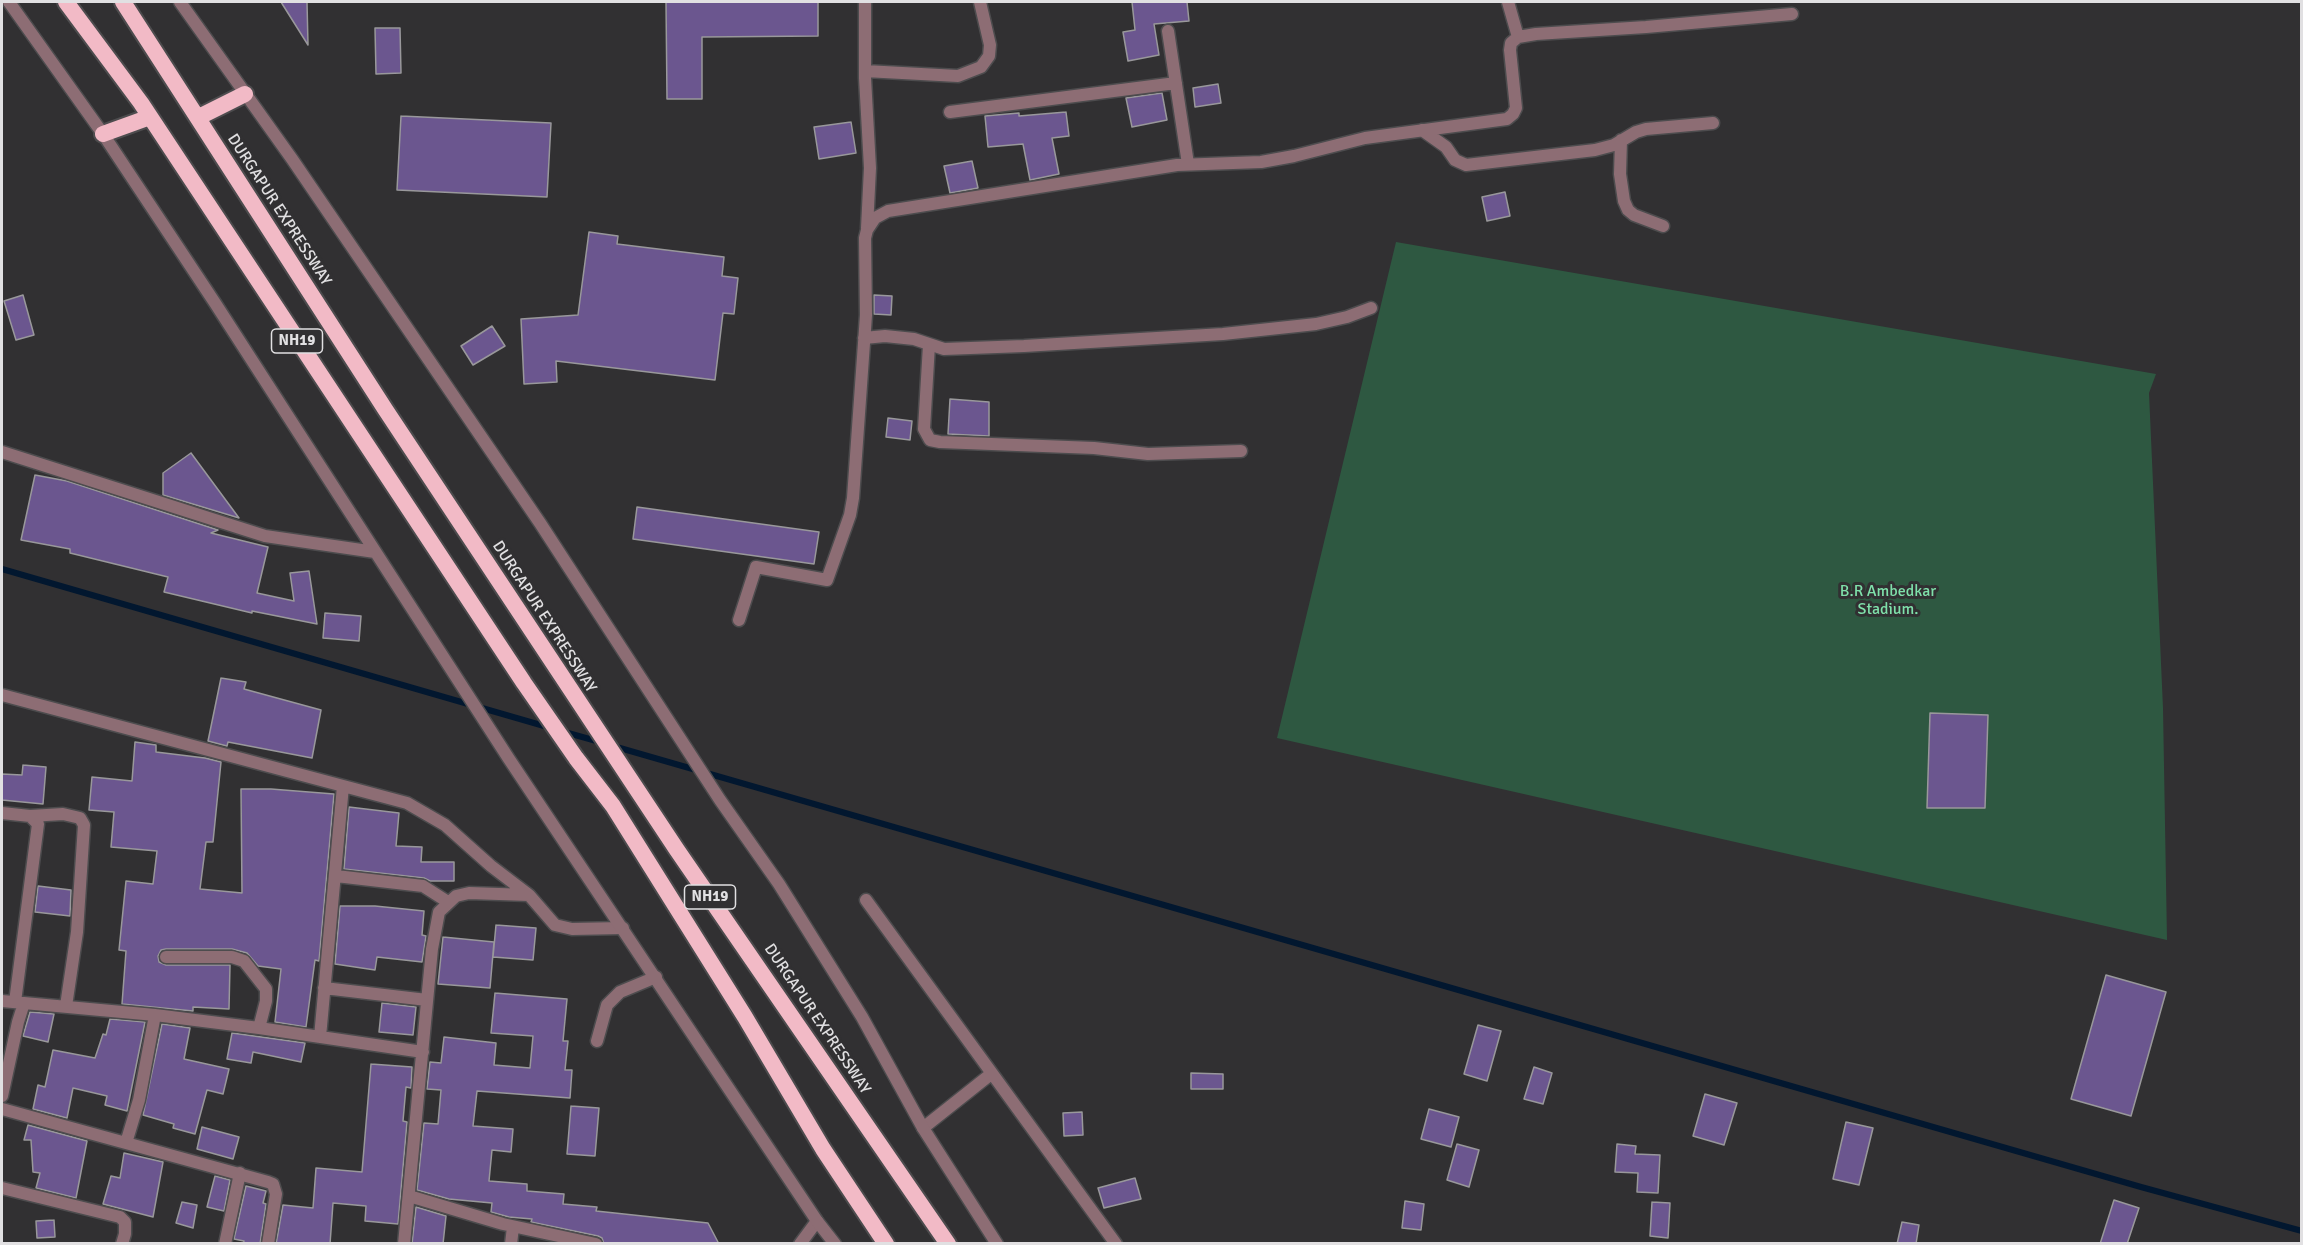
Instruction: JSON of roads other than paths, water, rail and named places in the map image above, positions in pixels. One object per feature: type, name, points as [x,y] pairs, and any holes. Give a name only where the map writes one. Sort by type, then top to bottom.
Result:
[{"type":"highway","name":"NH19","points":[[66,2],[150,117],[524,683],[576,758],[613,806],[745,1017],[823,1149],[886,1244]]},
{"type":"highway","name":"DURGAPUR EXPRESSWAY","points":[[123,2],[385,409],[611,751],[948,1244]]},
{"type":"highway","points":[[199,117],[244,94]]},
{"type":"highway","points":[[103,134],[150,117]]},
{"type":"street","points":[[9,2],[103,134],[215,303],[509,759],[817,1221],[835,1244]]},
{"type":"street","points":[[180,2],[292,159],[540,523],[656,698],[720,800],[779,884],[862,1017],[923,1128],[997,1244]]},
{"type":"street","points":[[740,620],[756,567],[827,580],[850,515],[864,338],[865,238],[870,168],[865,71],[865,2]]},
{"type":"street","points":[[865,71],[958,76],[981,67],[989,56],[990,45],[980,2]]},
{"type":"street","points":[[1508,2],[1518,38]]},
{"type":"street","points":[[867,230],[875,219],[888,211],[1188,164],[1261,162],[1365,138],[1508,119],[1516,108],[1509,50],[1511,43],[1518,38],[1536,34],[1792,14]]},
{"type":"street","points":[[1168,31],[1188,164]]},
{"type":"street","points":[[950,112],[1176,83]]},
{"type":"street","points":[[1422,130],[1446,147],[1455,160],[1466,165],[1595,150],[1614,145],[1646,129],[1713,123]]},
{"type":"street","points":[[1621,140],[1620,174],[1624,201],[1628,210],[1634,215],[1663,226]]},
{"type":"street","points":[[864,338],[900,338],[944,349],[964,349],[1223,334],[1316,324],[1347,317],[1371,308]]},
{"type":"street","points":[[929,345],[924,429],[930,440],[1094,448],[1148,454],[1241,451]]},
{"type":"street","points":[[2,452],[265,536],[375,552]]},
{"type":"street","points":[[2,695],[407,803],[445,825],[491,866],[529,895],[550,920],[561,927],[623,928]]},
{"type":"street","points":[[320,1037],[343,786]]},
{"type":"street","points":[[2,813],[30,816],[63,813],[80,818],[84,825],[77,932],[66,1006]]},
{"type":"street","points":[[2,1089],[18,1022],[38,833],[38,824],[30,816]]},
{"type":"street","points":[[336,876],[423,886],[448,902]]},
{"type":"street","points":[[404,1244],[427,1000],[435,926],[439,912],[456,896],[469,893],[529,895]]},
{"type":"street","points":[[866,900],[1116,1244]]},
{"type":"street","points":[[166,957],[232,957],[244,961],[266,989],[266,1001],[259,1028]]},
{"type":"street","points":[[597,1041],[607,1005],[620,992],[656,977]]},
{"type":"street","points":[[324,988],[427,1000]]},
{"type":"street","points":[[2,1001],[155,1015],[423,1052]]},
{"type":"street","points":[[126,1143],[139,1100],[155,1015]]},
{"type":"street","points":[[923,1128],[991,1074]]},
{"type":"street","points":[[2,1109],[268,1182],[275,1188],[276,1194],[268,1244]]},
{"type":"street","points":[[225,1244],[240,1173]]},
{"type":"street","points":[[2,1188],[120,1218],[125,1222],[122,1244]]},
{"type":"street","points":[[409,1196],[513,1227],[596,1244]]},
{"type":"street","points":[[800,1244],[817,1221]]},
{"type":"street","points":[[511,1244],[513,1227]]},
{"type":"waterway","points":[[2,569],[551,728]]},
{"type":"waterway","points":[[561,731],[600,742]]},
{"type":"waterway","points":[[613,746],[2141,1187],[2302,1231]]},
{"type":"park label","name":"B.R Ambedkar Stadium.","points":[[1888,601]]}]
